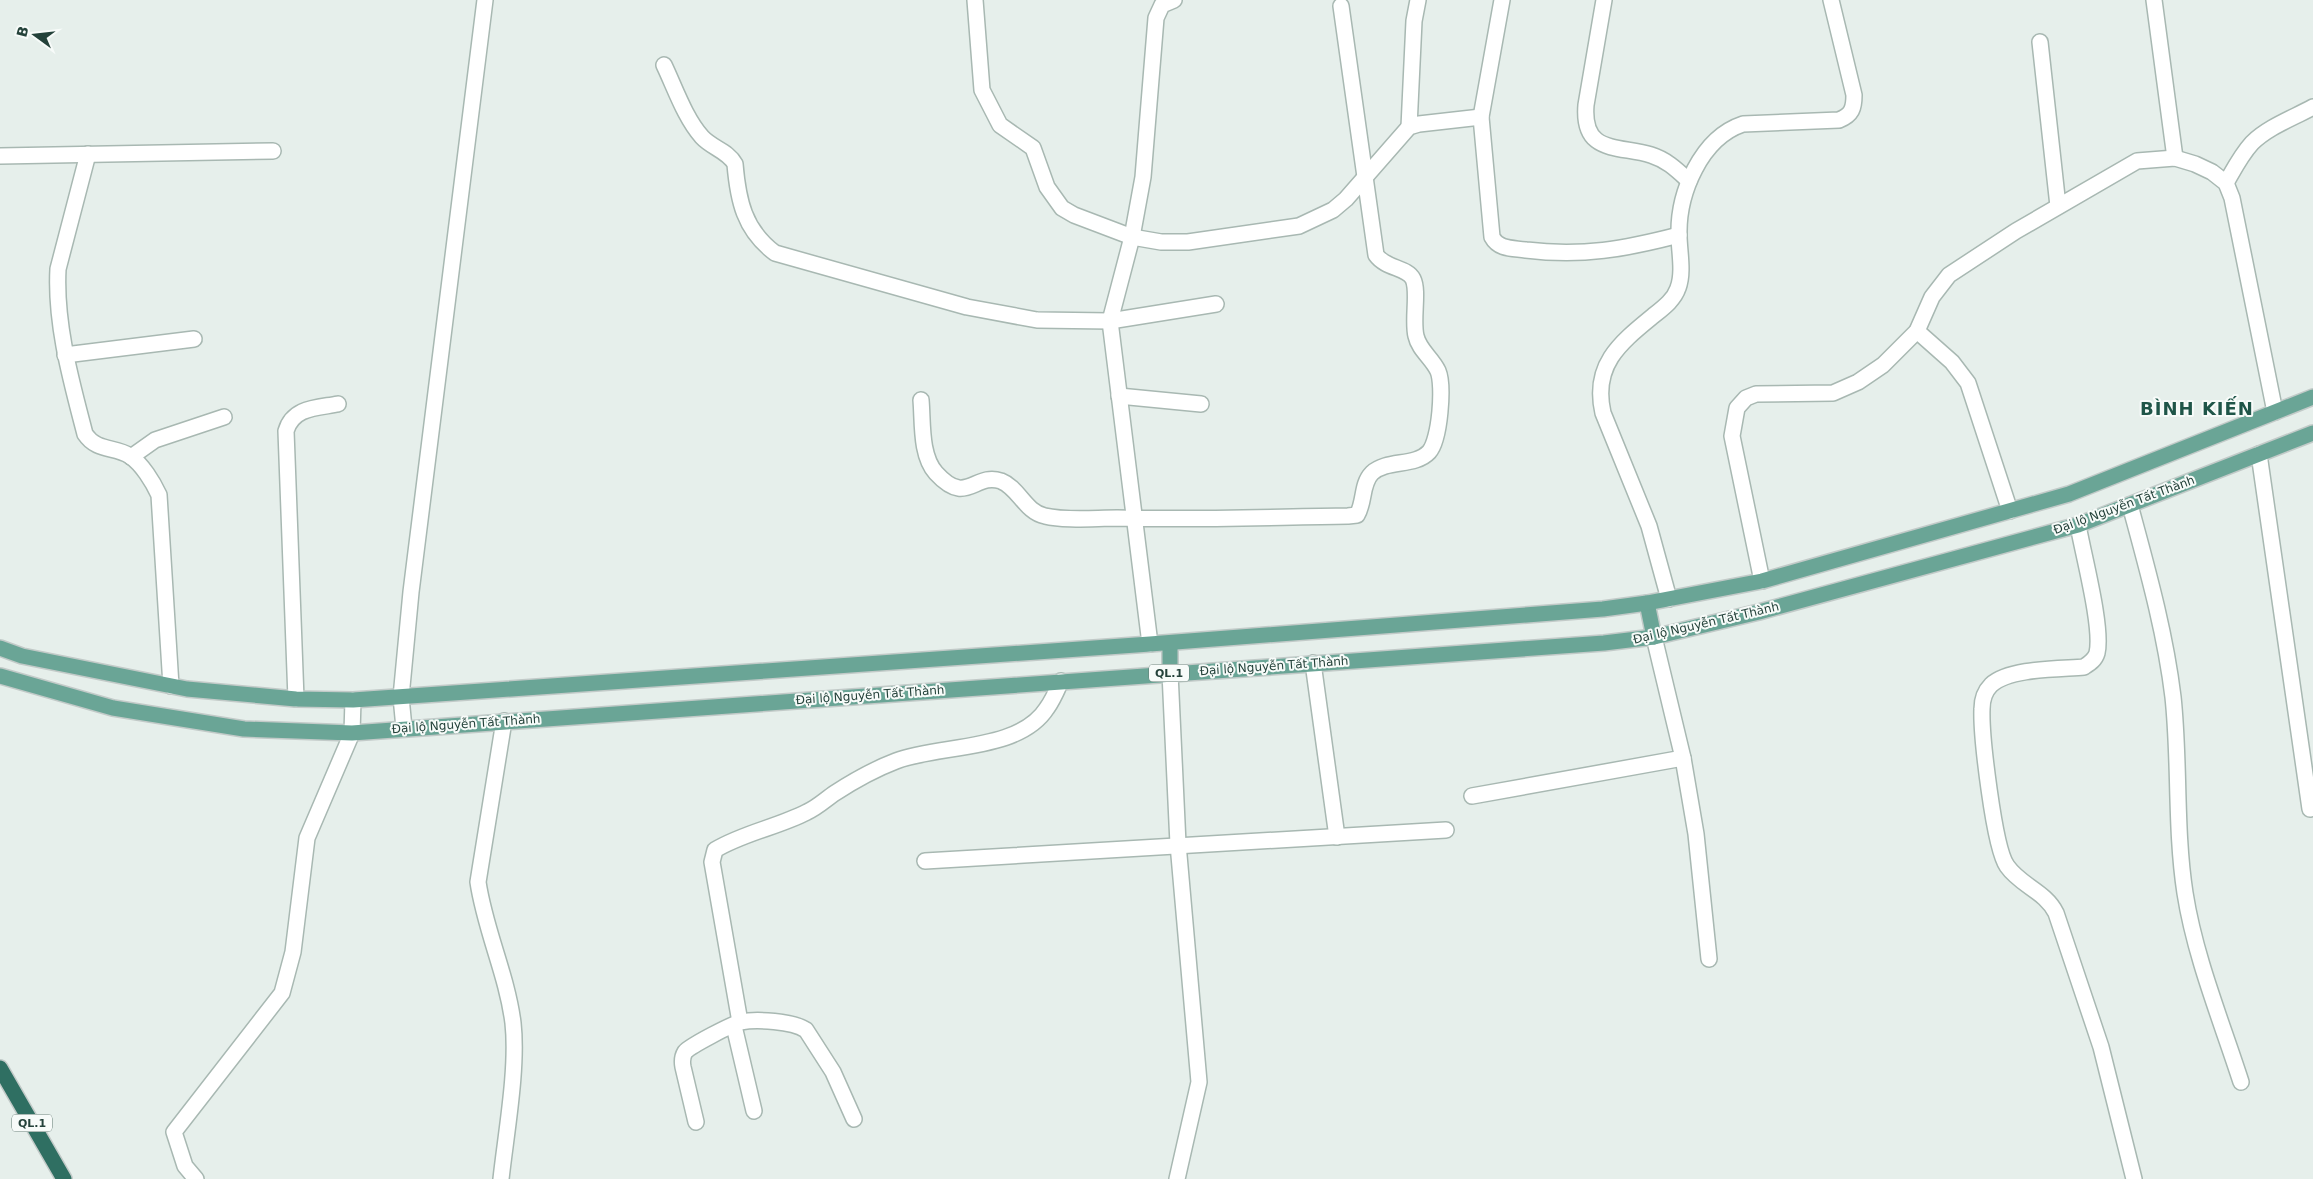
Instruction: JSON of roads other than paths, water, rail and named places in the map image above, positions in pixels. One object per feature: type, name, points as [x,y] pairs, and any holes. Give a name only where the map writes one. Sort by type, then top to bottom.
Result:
[{"type":"highway","name":"QL.1","points":[[0,1068],[64,1179]]},
{"type":"main road","points":[[0,648],[22,656],[172,686],[296,699],[353,700],[1170,643],[1647,604],[1762,581],[2069,494],[2313,397]]},
{"type":"main road","name":"Đại lộ Nguyễn Tất Thành","points":[[0,676],[113,708],[244,729],[352,733],[1604,643],[1654,637],[1759,612],[2078,525],[2313,433]]},
{"type":"main road","points":[[1647,604],[1654,637]]},
{"type":"main road","points":[[1170,643],[1170,673]]},
{"type":"street","points":[[404,728],[401,697],[411,592],[485,0]]},
{"type":"street","points":[[975,0],[982,90],[1000,125],[1033,148],[1047,187],[1062,208],[1074,216],[1132,237],[1161,242],[1188,242],[1299,226],[1333,210],[1346,199],[1364,176],[1409,127],[1419,124],[1481,117]]},
{"type":"street","points":[[1150,644],[1110,320],[1132,237],[1143,177],[1156,18],[1162,5],[1174,0]]},
{"type":"street","points":[[1409,127],[1414,22],[1418,0]]},
{"type":"street","points":[[1502,0],[1481,117],[1492,237],[1499,246],[1556,254],[1587,253],[1633,247],[1679,235]]},
{"type":"street","points":[[1604,0],[1586,105],[1585,120],[1587,128],[1599,144],[1652,155],[1672,164],[1689,181]]},
{"type":"street","points":[[1669,599],[1649,526],[1611,435],[1600,400],[1604,371],[1612,355],[1622,342],[1668,304],[1679,286],[1681,200],[1689,181],[1711,145],[1732,128],[1743,124],[1839,120],[1848,117],[1852,111],[1854,95],[1831,0]]},
{"type":"street","points":[[2154,0],[2175,158]]},
{"type":"street","points":[[921,400],[927,458],[935,472],[949,485],[964,489],[991,480],[1001,481],[1030,509],[1046,516],[1134,519],[1357,515],[1361,508],[1368,478],[1372,472],[1380,467],[1422,457],[1428,452],[1434,443],[1438,427],[1442,382],[1436,367],[1421,349],[1416,339],[1414,327],[1414,281],[1410,274],[1388,266],[1376,254],[1341,6]]},
{"type":"street","points":[[2040,42],[2058,206]]},
{"type":"street","points":[[664,65],[699,134],[709,144],[732,158],[740,206],[762,242],[775,253],[967,307],[1037,320],[1110,320],[1216,304]]},
{"type":"street","points":[[2226,183],[2253,142],[2268,131],[2313,107]]},
{"type":"street","points":[[0,156],[273,151]]},
{"type":"street","points":[[88,154],[58,269],[57,284],[65,356],[85,434],[94,445],[131,457],[155,486],[159,495],[172,686]]},
{"type":"street","points":[[1762,581],[1732,436],[1737,408],[1746,398],[1756,394],[1833,393],[1858,382],[1883,365],[1917,331],[1932,297],[1949,275],[2016,231],[2137,161],[2175,158],[2212,172],[2226,183],[2232,198],[2275,412]]},
{"type":"street","points":[[1917,331],[1952,362],[1968,384],[2010,511]]},
{"type":"street","points":[[65,356],[194,339]]},
{"type":"street","points":[[1119,396],[1201,404]]},
{"type":"street","points":[[296,699],[286,431],[289,421],[304,410],[338,404]]},
{"type":"street","points":[[131,457],[155,440],[224,417]]},
{"type":"street","points":[[2259,454],[2310,809]]},
{"type":"street","points":[[2130,505],[2152,583],[2173,697],[2179,848],[2185,895],[2194,936],[2241,1082]]},
{"type":"street","points":[[2078,525],[2098,634],[2096,655],[2092,662],[2084,667],[2025,672],[2000,679],[1985,692],[1982,709],[1990,793],[2001,854],[2015,876],[2050,901],[2056,913],[2101,1047],[2134,1179]]},
{"type":"street","points":[[1654,637],[1683,758],[1696,834],[1709,959]]},
{"type":"street","points":[[1313,663],[1337,837]]},
{"type":"street","points":[[1170,673],[1178,844],[1199,1082],[1177,1179]]},
{"type":"street","points":[[754,1111],[737,1024],[712,862],[716,850],[808,812],[872,771],[898,760],[921,753],[998,740],[1018,732],[1036,721],[1047,709],[1061,681]]},
{"type":"street","points":[[196,1179],[185,1166],[174,1132],[282,993],[293,952],[307,838],[352,733],[353,700]]},
{"type":"street","points":[[501,1179],[508,1122],[514,1035],[509,1002],[481,905],[478,882],[504,721]]},
{"type":"street","points":[[1472,796],[1683,758]]},
{"type":"street","points":[[925,861],[1178,844],[1446,830]]},
{"type":"street","points":[[696,1122],[683,1067],[686,1050],[737,1024],[782,1022],[801,1026],[806,1030],[833,1072],[854,1120]]},
{"type":"district","name":"BÌNH KIẾN","points":[[2197,408]]}]
